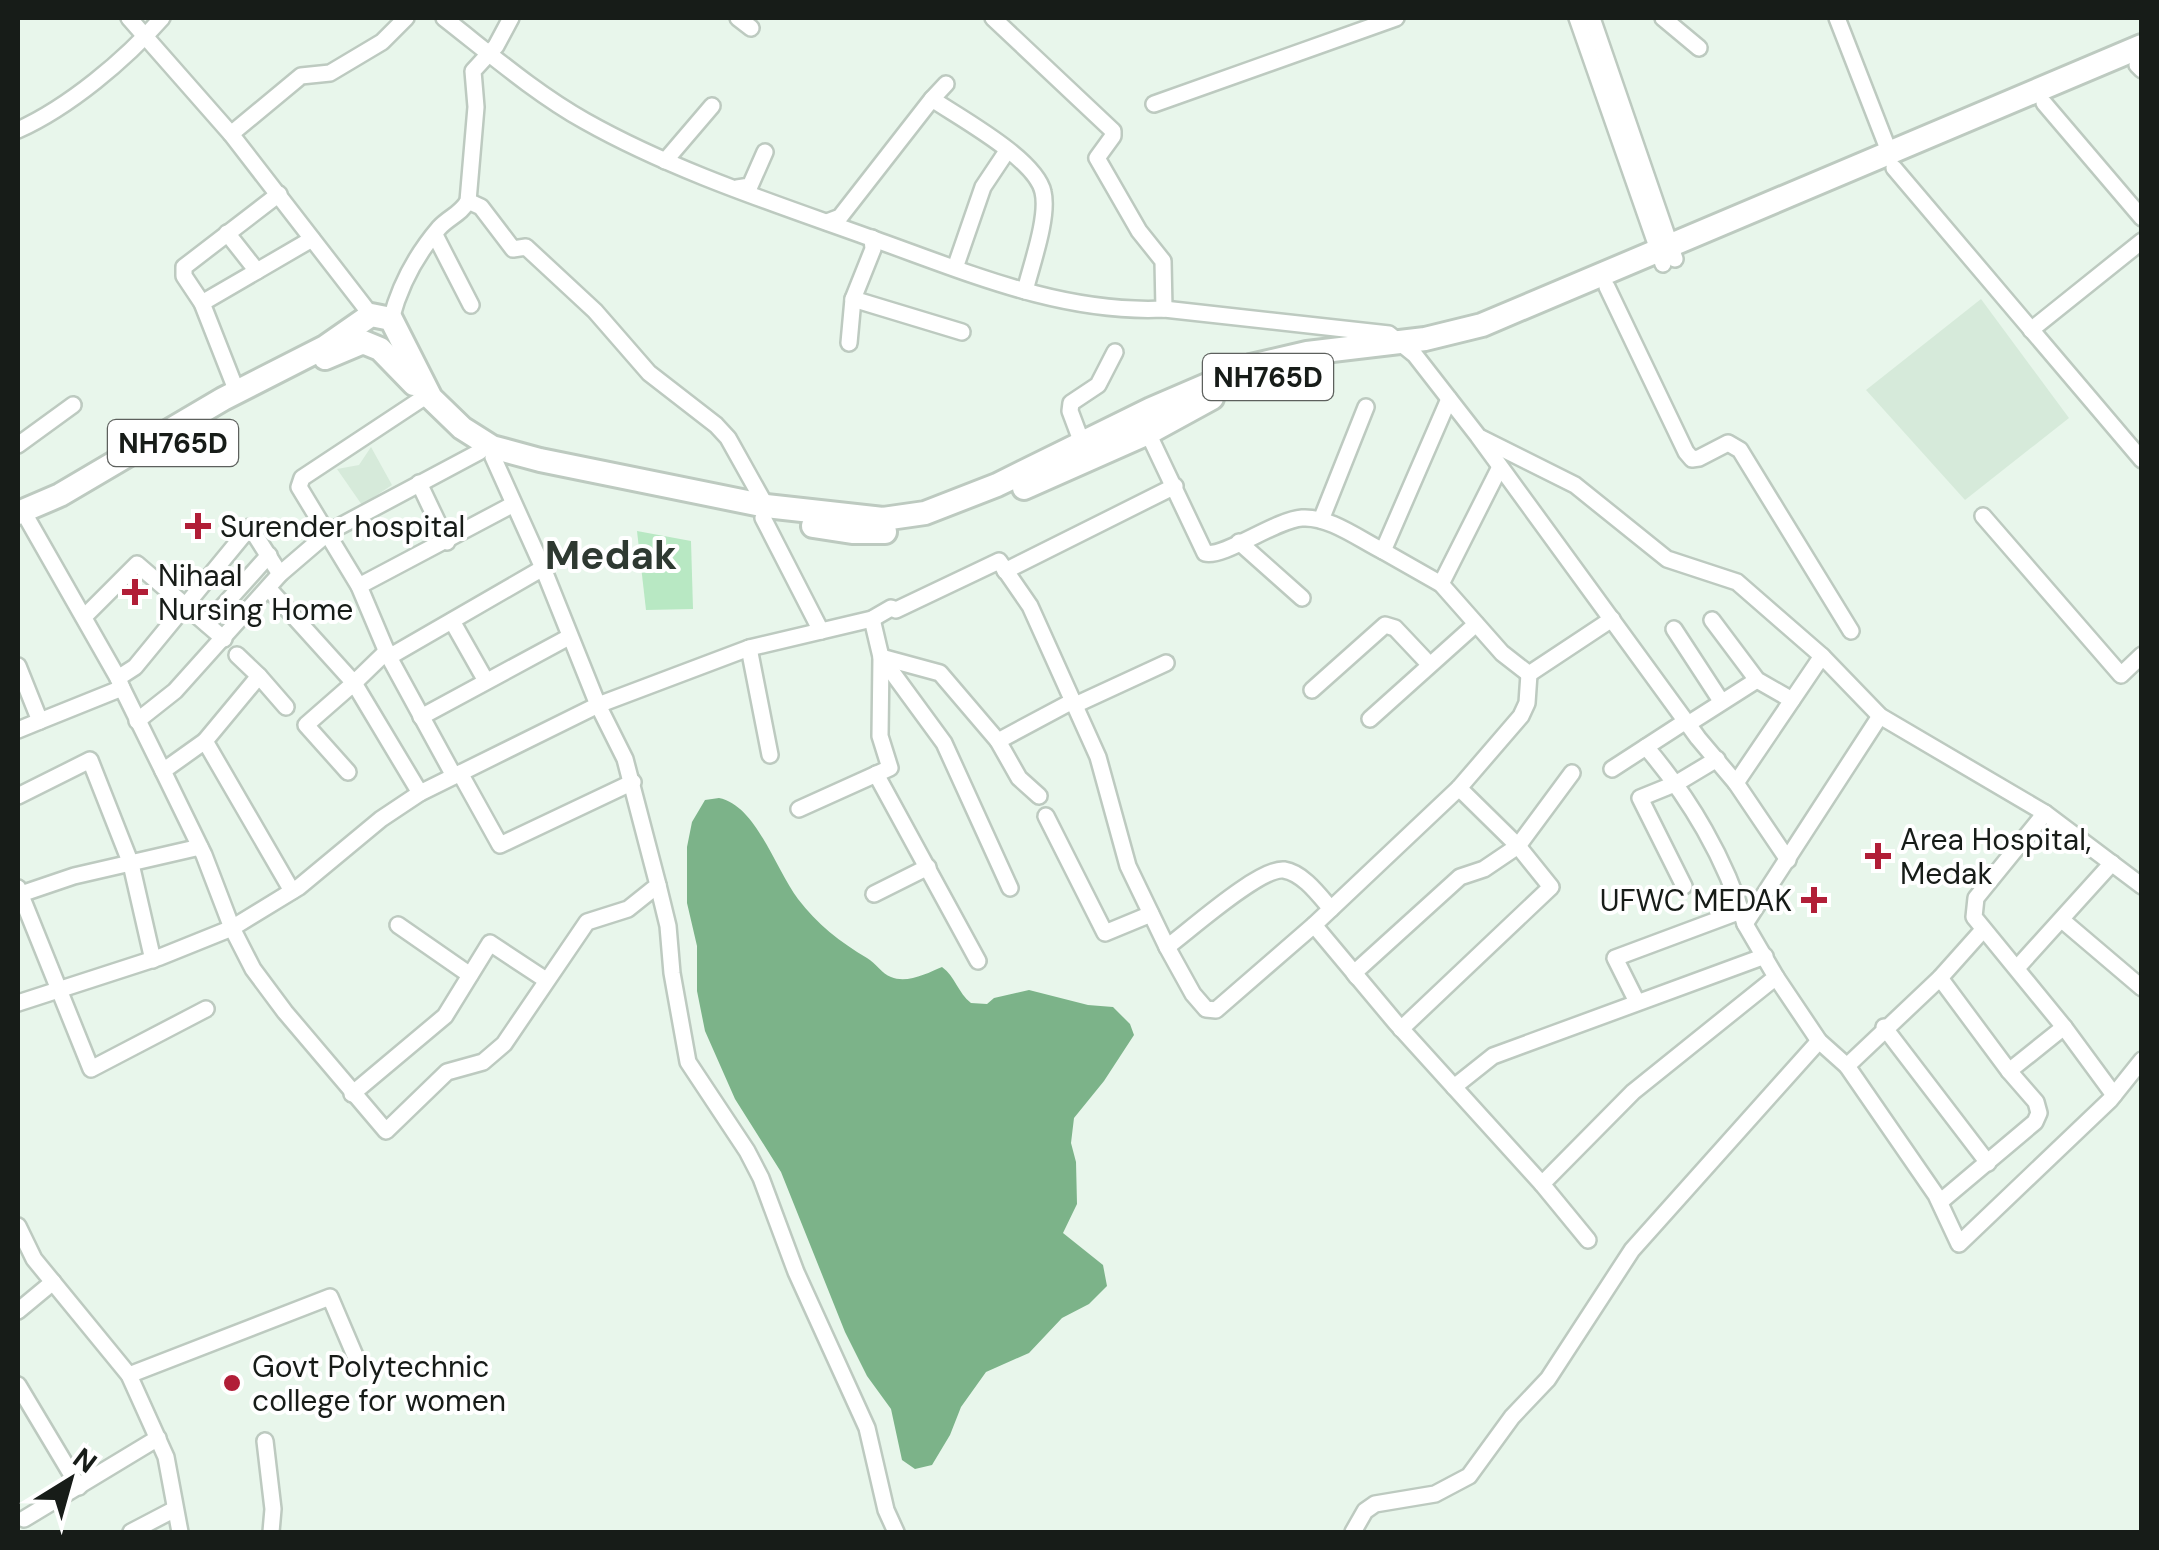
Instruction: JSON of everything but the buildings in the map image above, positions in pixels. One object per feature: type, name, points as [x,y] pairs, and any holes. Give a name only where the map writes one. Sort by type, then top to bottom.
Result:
[{"type":"highway","name":"NH765D","points":[[1892,161],[2044,103],[2140,61]]},
{"type":"highway","name":"NH765D","points":[[21,520],[237,392],[381,317],[431,398],[462,428],[492,446],[852,532],[928,528],[1148,433],[1203,402],[1254,380],[1407,348],[1482,326],[2140,61]]},
{"type":"highway","name":"NH765D","points":[[21,520],[64,506],[228,409],[343,348],[364,342],[380,349],[410,377],[449,428],[486,455],[516,466],[764,512],[905,517],[997,485],[1251,366],[1292,356],[1485,339],[1607,287],[1667,254]]},
{"type":"street","points":[[128,18],[231,134],[312,239],[381,317],[440,227],[463,210],[468,200],[476,107],[473,71],[511,18]]},
{"type":"street","points":[[18,130],[50,116],[145,37],[162,18]]},
{"type":"street","points":[[231,134],[301,76],[330,73],[382,42],[406,18]]},
{"type":"street","points":[[444,18],[582,120],[665,161],[955,268],[1077,305],[1164,309],[1382,332],[1407,348],[1478,436],[1736,783],[1788,860]]},
{"type":"street","points":[[738,18],[752,28]]},
{"type":"street","points":[[993,18],[1113,131],[1097,158],[1139,231],[1163,261],[1164,309]]},
{"type":"street","points":[[1154,104],[1350,24],[1396,18]]},
{"type":"street","points":[[1578,18],[1667,254]]},
{"type":"street","points":[[1592,18],[1667,254]]},
{"type":"street","points":[[1663,18],[1699,48]]},
{"type":"street","points":[[1837,18],[1892,161],[2142,460]]},
{"type":"street","points":[[827,222],[840,217],[946,84]]},
{"type":"street","points":[[932,100],[1007,150],[1037,176],[1044,194],[1025,291]]},
{"type":"street","points":[[2044,103],[2142,218]]},
{"type":"street","points":[[665,161],[712,106]]},
{"type":"street","points":[[955,268],[983,187],[1007,150]]},
{"type":"street","points":[[737,188],[750,186],[765,152]]},
{"type":"street","points":[[237,392],[202,303],[184,276],[184,267],[279,194]]},
{"type":"street","points":[[468,200],[481,206],[513,249],[526,247],[573,289],[649,373],[728,438],[820,631]]},
{"type":"street","points":[[227,234],[257,271]]},
{"type":"street","points":[[435,235],[472,305]]},
{"type":"street","points":[[849,343],[854,299],[873,250],[872,238]]},
{"type":"street","points":[[202,303],[312,239]]},
{"type":"street","points":[[2031,330],[2142,241]]},
{"type":"street","points":[[1607,287],[1686,452],[1692,459],[1699,458],[1728,443],[1740,450],[1796,544],[1822,579],[1850,631]]},
{"type":"street","points":[[854,299],[962,332]]},
{"type":"street","points":[[1082,443],[1070,411],[1071,403],[1098,385],[1115,352]]},
{"type":"street","points":[[423,398],[302,478],[299,488],[359,586],[421,717],[500,844],[633,782]]},
{"type":"street","points":[[1383,551],[1449,400]]},
{"type":"street","points":[[22,435],[74,405]]},
{"type":"street","points":[[1320,520],[1366,408]]},
{"type":"street","points":[[1148,433],[1205,553],[1218,554],[1288,521],[1320,520],[1441,584],[1502,653],[1529,674]]},
{"type":"street","points":[[1478,436],[1575,485],[1667,559],[1737,582],[1822,656],[1880,716],[2044,813],[2142,886]]},
{"type":"street","points":[[136,721],[175,692],[280,574],[329,532],[419,483],[486,455],[543,568],[598,705],[626,759],[668,926],[672,974],[688,1062],[762,1178],[796,1272],[868,1428],[886,1510],[896,1532]]},
{"type":"street","points":[[1441,584],[1500,467]]},
{"type":"street","points":[[419,483],[447,542]]},
{"type":"street","points":[[1005,571],[1175,486]]},
{"type":"street","points":[[359,586],[512,505]]},
{"type":"street","points":[[1983,516],[2121,675],[2142,656]]},
{"type":"street","points":[[21,520],[84,617],[120,683],[200,847],[232,928],[260,979],[386,1131],[447,1072],[483,1062],[504,1044],[586,922],[628,909],[658,885]]},
{"type":"street","points":[[18,730],[120,683],[250,527],[280,574]]},
{"type":"street","points":[[1238,542],[1302,598]]},
{"type":"street","points":[[207,624],[269,556]]},
{"type":"street","points":[[18,1003],[152,960],[232,928],[292,892],[381,818],[420,793],[598,705],[749,648],[872,619],[998,561],[1030,606],[1100,763],[1128,866],[1167,947],[1192,994],[1206,1009],[1216,1010],[1332,909],[1459,788],[1521,716],[1527,703],[1529,674]]},
{"type":"street","points":[[84,617],[137,564],[224,639]]},
{"type":"street","points":[[348,772],[306,725],[388,654],[543,568]]},
{"type":"street","points":[[268,589],[354,683],[420,793]]},
{"type":"street","points":[[799,809],[890,768],[880,736],[881,657],[872,619]]},
{"type":"street","points":[[1529,674],[1612,619]]},
{"type":"street","points":[[1712,620],[1757,680],[1792,700]]},
{"type":"street","points":[[452,621],[486,681]]},
{"type":"street","points":[[1370,719],[1476,624]]},
{"type":"street","points":[[1312,690],[1386,626],[1395,628],[1429,664]]},
{"type":"street","points":[[1674,629],[1721,702]]},
{"type":"street","points":[[421,717],[569,638]]},
{"type":"street","points":[[749,648],[770,755]]},
{"type":"street","points":[[237,655],[286,707]]},
{"type":"street","points":[[1736,783],[1822,656]]},
{"type":"street","points":[[881,657],[940,673],[998,741],[1019,778],[1038,796]]},
{"type":"street","points":[[881,657],[944,743],[1010,888]]},
{"type":"street","points":[[998,741],[1069,703],[1074,705],[1166,663]]},
{"type":"street","points":[[18,666],[40,721]]},
{"type":"street","points":[[163,771],[205,741],[259,676]]},
{"type":"street","points":[[1612,770],[1757,680]]},
{"type":"street","points":[[1637,1002],[1615,958],[1743,918],[1788,860],[1880,716]]},
{"type":"street","points":[[205,741],[292,892]]},
{"type":"street","points":[[1646,747],[1676,783],[1776,977],[1819,1041],[1847,1066],[1940,1202],[1959,1244],[2114,1095],[2142,1060]]},
{"type":"street","points":[[1684,886],[1640,798],[1718,759]]},
{"type":"street","points":[[18,796],[90,760],[131,864],[152,960]]},
{"type":"street","points":[[1357,977],[1354,973],[1460,876],[1484,869],[1518,846],[1572,773]]},
{"type":"street","points":[[876,774],[978,960]]},
{"type":"street","points":[[1401,1028],[1550,887],[1518,846],[1459,788]]},
{"type":"street","points":[[2044,813],[1976,898],[1974,917],[2114,1095]]},
{"type":"street","points":[[1046,816],[1104,933],[1151,914]]},
{"type":"street","points":[[200,847],[18,893],[91,1069],[206,1010]]},
{"type":"street","points":[[2017,968],[2112,862]]},
{"type":"street","points":[[874,894],[928,867]]},
{"type":"street","points":[[1167,947],[1247,884],[1275,870],[1286,870],[1299,877],[1332,909]]},
{"type":"street","points":[[2062,920],[2142,988]]},
{"type":"street","points":[[398,925],[470,975]]},
{"type":"street","points":[[1314,925],[1588,1240]]},
{"type":"street","points":[[1847,1066],[1940,978],[1982,931]]},
{"type":"street","points":[[352,1094],[445,1016],[490,943],[546,980]]},
{"type":"street","points":[[1454,1087],[1493,1056],[1765,956]]},
{"type":"street","points":[[1542,1184],[1633,1092],[1776,977]]},
{"type":"street","points":[[1940,978],[2008,1071],[2036,1102],[2039,1113],[2036,1122],[1940,1202]]},
{"type":"street","points":[[1884,1027],[1988,1163]]},
{"type":"street","points":[[2008,1071],[2064,1027]]},
{"type":"street","points":[[1353,1532],[1365,1510],[1375,1504],[1435,1494],[1470,1476],[1512,1417],[1548,1379],[1632,1250],[1819,1041]]},
{"type":"street","points":[[18,1226],[34,1259],[129,1374],[166,1456],[180,1532]]},
{"type":"street","points":[[18,1311],[54,1282]]},
{"type":"street","points":[[129,1374],[330,1297],[358,1365]]},
{"type":"street","points":[[18,1385],[79,1487]]},
{"type":"street","points":[[24,1519],[158,1438]]},
{"type":"street","points":[[265,1442],[273,1509],[271,1532]]},
{"type":"street","points":[[131,1532],[174,1509]]},
{"type":"shaded area","points":[[1981,299],[2069,418],[1965,500],[1866,390]]},
{"type":"shaded area","points":[[371,447],[392,485],[362,505],[337,469],[359,465]]},
{"type":"shaded area","points":[[637,531],[691,541],[693,609],[646,610]]},
{"type":"shaded area","points":[[719,798],[732,803],[754,825],[790,887],[813,917],[888,976],[910,978],[942,967],[971,1003],[987,1004],[994,998],[1029,990],[1113,1007],[1130,1024],[1134,1035],[1074,1118],[1071,1143],[1076,1162],[1077,1204],[1063,1233],[1103,1265],[1107,1286],[1089,1304],[1062,1318],[1029,1353],[986,1372],[961,1407],[932,1465],[915,1469],[902,1460],[891,1409],[867,1376],[845,1332],[781,1172],[735,1099],[705,1031],[697,991],[697,946],[687,903],[687,847],[692,822],[705,800]]},
{"type":"place","name":"Surender hospital","points":[[198,526]]},
{"type":"place","name":"Nihaal Nursing Home","points":[[135,592]]},
{"type":"place","name":"Area Hospital, Medak","points":[[1878,856]]},
{"type":"place","name":"UFWC MEDAK","points":[[1814,900]]},
{"type":"place","name":"Govt Polytechnic college for women","points":[[232,1383]]},
{"type":"district","name":"Medak","points":[[611,555]]}]
